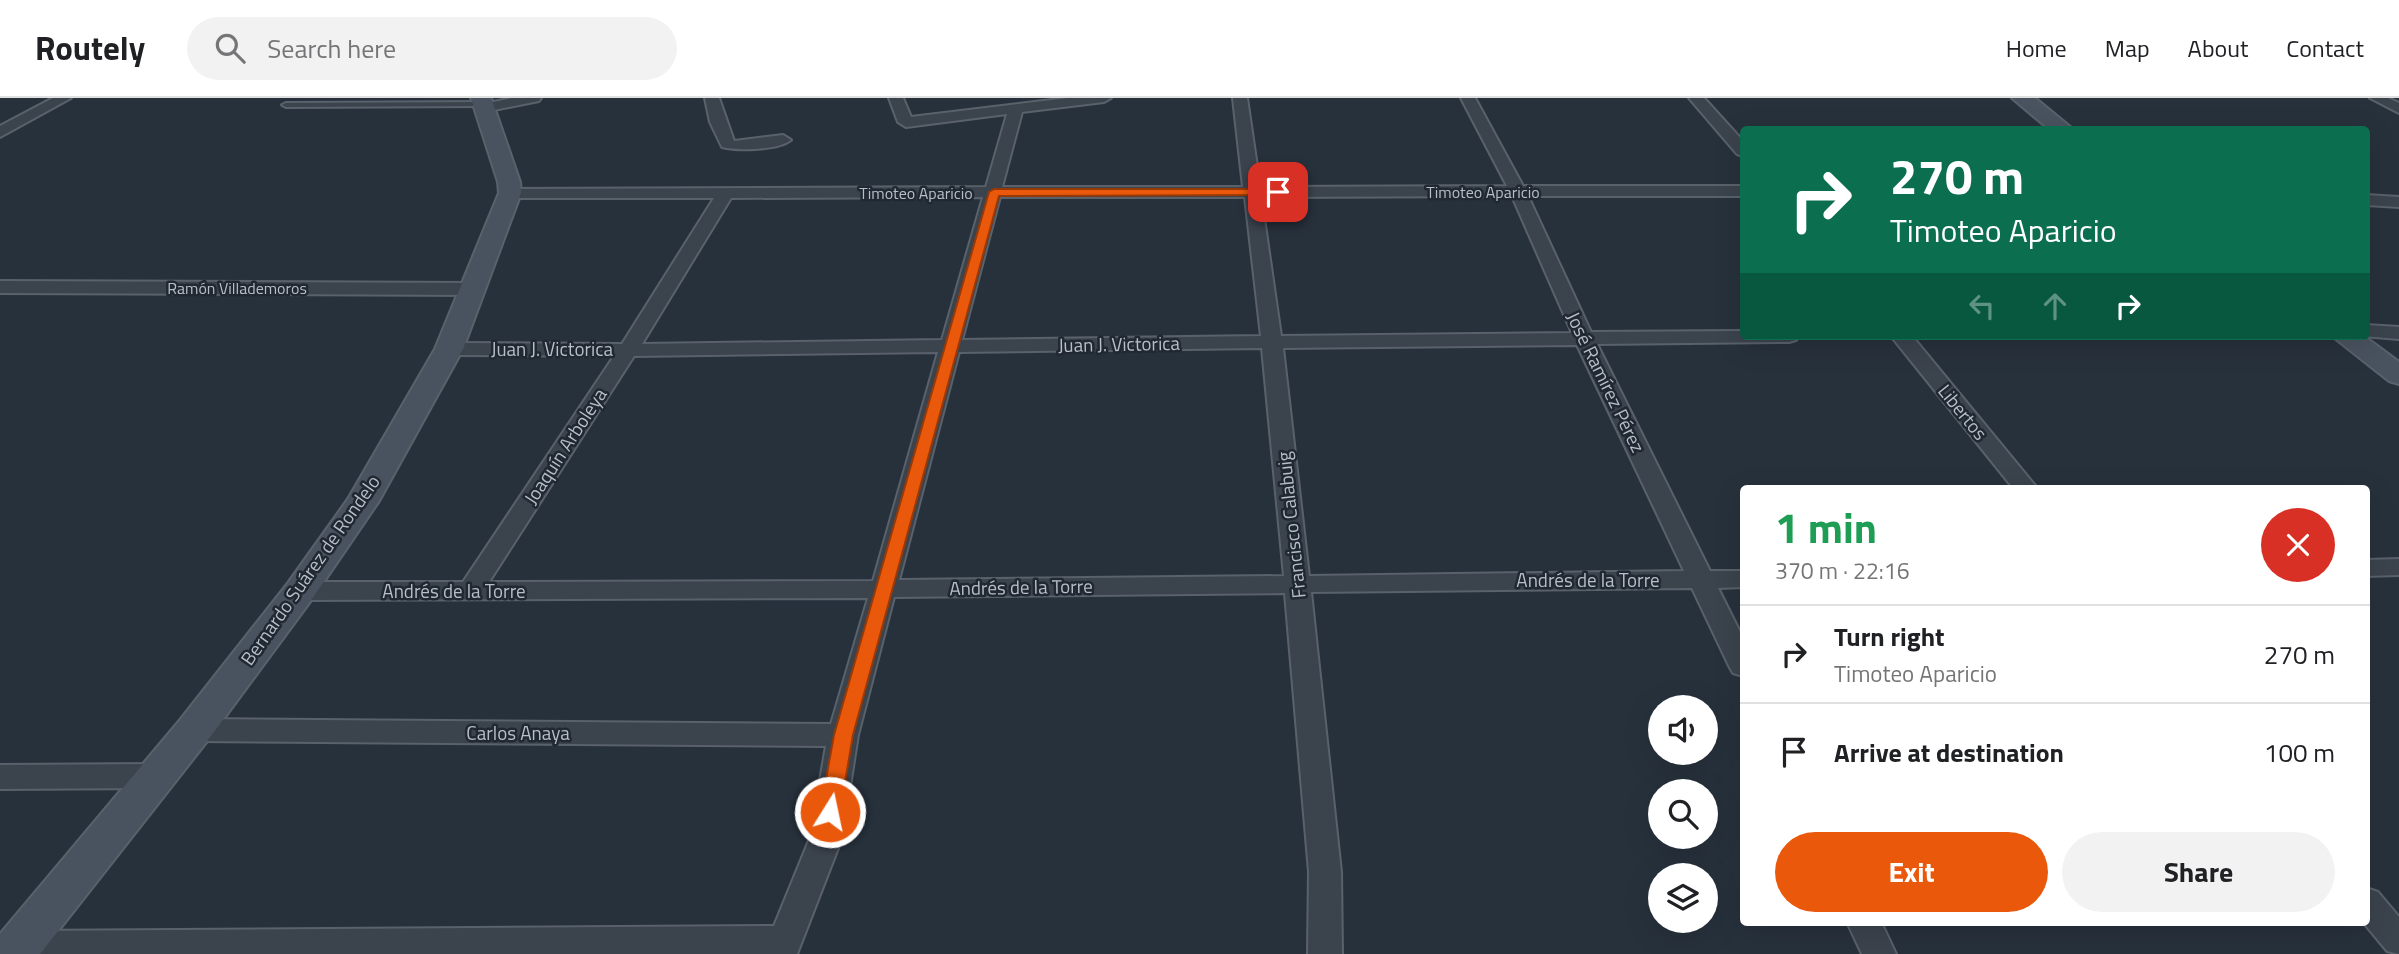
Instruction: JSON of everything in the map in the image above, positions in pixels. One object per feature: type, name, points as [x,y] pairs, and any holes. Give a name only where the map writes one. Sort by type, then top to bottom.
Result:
[{"type":"street","points":[[0,132],[64,98]]},
{"type":"street","points":[[510,193],[483,103],[534,98]]},
{"type":"street","points":[[712,98],[718,122],[728,144],[737,146],[783,140]]},
{"type":"street","points":[[897,98],[906,122],[1104,98]]},
{"type":"street","name":"Francisco Calabuig","points":[[1241,98],[1272,342],[1297,582],[1325,872],[1325,954]]},
{"type":"street","name":"José Ramírez Pérez","points":[[1468,98],[1518,192],[1584,338],[1740,660]]},
{"type":"street","points":[[1696,98],[1740,148]]},
{"type":"street","points":[[2022,98],[2059,126]]},
{"type":"street","points":[[2377,98],[2399,109]]},
{"type":"street","points":[[16,950],[743,943],[781,947],[826,838],[843,735],[886,589],[1016,108]]},
{"type":"street","name":"Timoteo Aparicio","points":[[510,193],[1740,191]]},
{"type":"street","name":"Bernardo Suárez de Rondelo","points":[[16,950],[194,730],[299,592],[363,501],[449,349],[510,193]]},
{"type":"street","name":"Joaquín Arboleya","points":[[470,591],[628,350],[725,194]]},
{"type":"street","points":[[2370,200],[2399,202]]},
{"type":"street","name":"Ramón Villademoros","points":[[0,287],[474,289]]},
{"type":"street","points":[[2370,331],[2399,334]]},
{"type":"street","name":"Juan J. Victorica","points":[[449,349],[628,350],[1740,336]]},
{"type":"street","name":"Libertos","points":[[1904,340],[2023,485]]},
{"type":"street","points":[[2351,340],[2399,375]]},
{"type":"street","points":[[2370,568],[2399,567]]},
{"type":"street","name":"Andrés de la Torre","points":[[299,592],[886,589],[1297,582],[1740,579]]},
{"type":"street","name":"Carlos Anaya","points":[[194,730],[843,735]]},
{"type":"street","points":[[0,777],[155,776]]},
{"type":"street","points":[[2370,907],[2399,941]]},
{"type":"street","points":[[1866,926],[1879,954]]},
{"type":"lane","points":[[286,105],[483,103]]},
{"type":"route","points":[[830,812],[843,735],[886,589],[994,192],[1278,192]]}]
